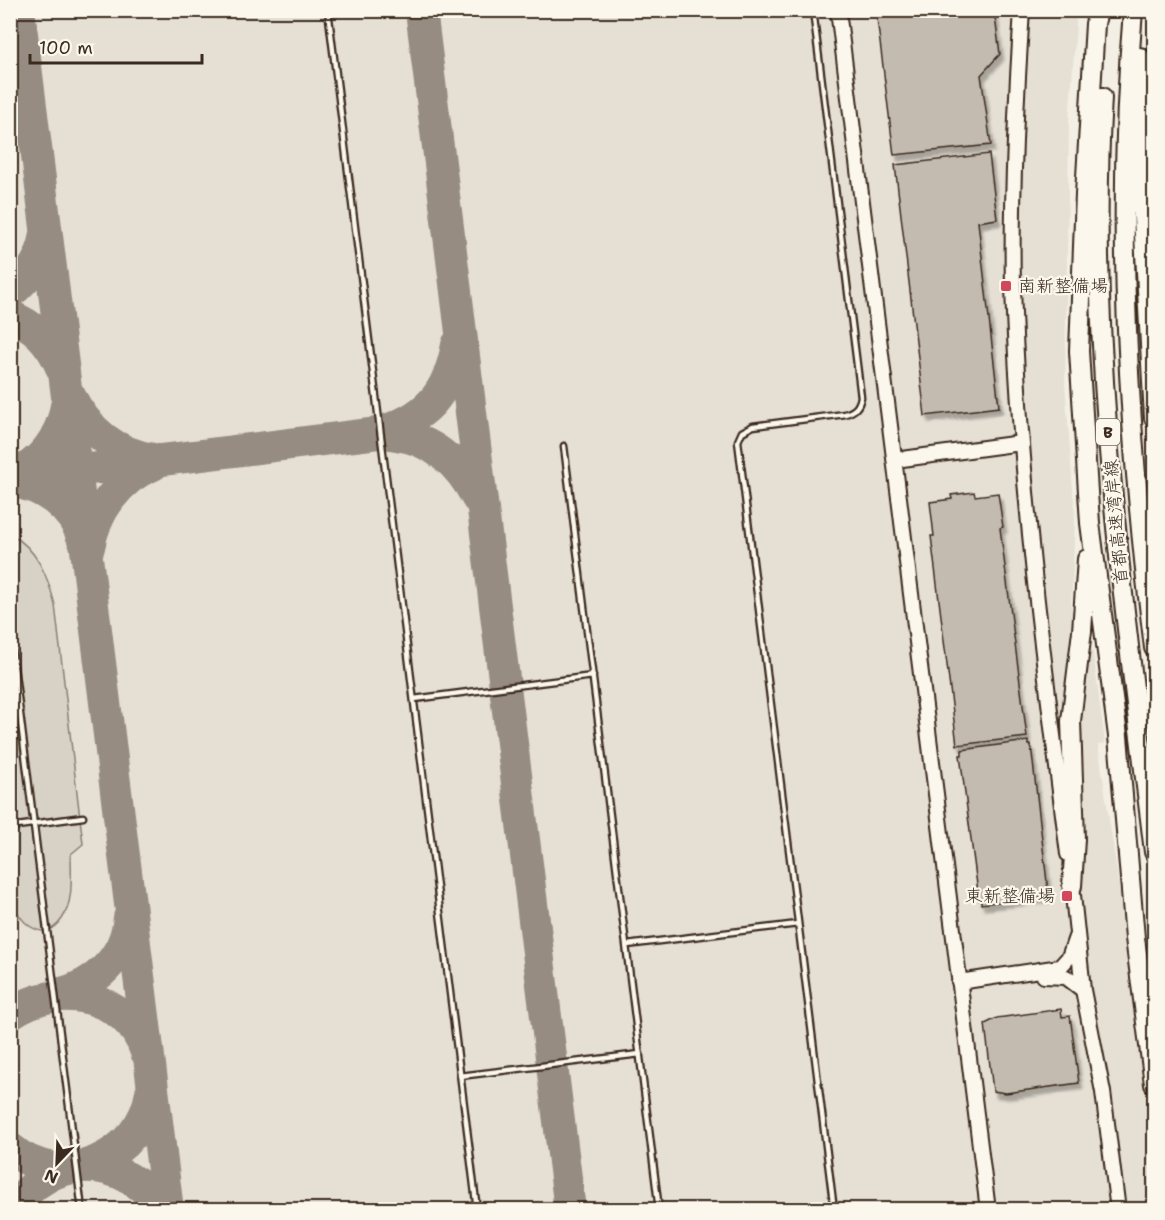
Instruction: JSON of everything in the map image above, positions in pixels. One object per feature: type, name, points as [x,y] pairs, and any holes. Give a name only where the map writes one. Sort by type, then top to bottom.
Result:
[{"type":"highway","points":[[1098,10],[1089,113],[1079,351],[1090,523],[1118,736],[1127,825],[1149,956],[1155,1084]]},
{"type":"highway","name":"首都高速湾岸線","points":[[1108,10],[1101,116],[1099,197],[1105,395],[1123,592],[1155,852]]},
{"type":"highway","points":[[1134,10],[1140,48],[1142,198],[1155,418]]},
{"type":"highway","name":"首都高速湾岸線","points":[[1134,10],[1124,197],[1126,326],[1137,494],[1155,648]]},
{"type":"highway","points":[[1072,886],[1076,839],[1071,743],[1072,710],[1082,631],[1090,523]]},
{"type":"street","points":[[838,10],[988,1209]]},
{"type":"street","points":[[1022,10],[1015,121],[1013,285],[1021,442],[1037,608],[1083,990],[1103,1092],[1118,1209]]},
{"type":"street","points":[[895,460],[1021,442]]},
{"type":"street","points":[[960,985],[1060,967],[1073,948],[1077,932]]},
{"type":"street","points":[[960,985],[1061,976],[1083,990]]},
{"type":"lane","points":[[328,10],[477,1209]]},
{"type":"lane","points":[[813,10],[860,403],[856,410],[845,414],[753,426],[742,432],[738,441],[834,1209]]},
{"type":"lane","points":[[564,446],[659,1209]]},
{"type":"lane","points":[[10,634],[82,1209]]},
{"type":"lane","points":[[414,699],[593,676]]},
{"type":"lane","points":[[10,827],[82,817]]},
{"type":"lane","points":[[627,945],[798,924]]},
{"type":"lane","points":[[460,1076],[640,1054]]},
{"type":"shaded area","points":[[10,11],[1077,11],[1069,122],[1065,384],[1075,517],[1071,610],[1090,630],[1105,743],[1098,745],[1134,986],[1154,1146],[1154,1209],[11,1209]]},
{"type":"shaded area","points":[[10,534],[27,547],[40,564],[55,605],[83,844],[71,854],[71,888],[66,912],[56,926],[43,931],[30,926],[19,915],[14,906],[11,890]]},
{"type":"building","points":[[876,10],[994,10],[1000,54],[981,75],[991,145],[894,155]]},
{"type":"building","points":[[989,154],[997,219],[978,222],[999,407],[925,416],[895,165]]},
{"type":"building","points":[[974,492],[975,496],[998,493],[1003,527],[1000,528],[1027,737],[957,745],[931,536],[934,536],[930,502],[952,499],[951,495]]},
{"type":"building","points":[[1028,741],[1028,745],[1031,745],[1047,896],[981,904],[960,755],[962,755],[962,750]]},
{"type":"building","points":[[1061,1009],[1062,1017],[1070,1016],[1079,1083],[1006,1093],[993,1091],[985,1024],[997,1018]]},
{"type":"taxiway","points":[[19,10],[168,1210]]},
{"type":"taxiway","points":[[421,10],[570,1210]]},
{"type":"taxiway","points":[[10,293],[34,266],[42,250],[46,233]]},
{"type":"taxiway","points":[[10,316],[27,324],[41,336],[61,367]]},
{"type":"taxiway","points":[[10,479],[378,433],[409,420],[432,402],[448,378],[457,345]]},
{"type":"taxiway","points":[[70,396],[85,419],[104,438],[127,452],[154,459]]},
{"type":"taxiway","points":[[10,477],[31,465],[48,449],[60,429],[66,406]]},
{"type":"taxiway","points":[[378,433],[410,438],[434,448],[463,475],[477,498]]},
{"type":"taxiway","points":[[89,547],[97,521],[110,498],[130,478],[153,465]]},
{"type":"taxiway","points":[[11,482],[34,488],[55,500],[72,517],[83,539]]},
{"type":"taxiway","points":[[58,994],[85,984],[106,968],[122,945],[129,918]]},
{"type":"taxiway","points":[[10,1014],[29,1003],[48,997],[88,998],[107,1006],[123,1017],[137,1032],[146,1052]]},
{"type":"taxiway","points":[[10,1148],[30,1161],[52,1167],[75,1167],[96,1161],[116,1150],[132,1134],[144,1115],[151,1092]]},
{"type":"taxiway","points":[[12,1210],[28,1191],[47,1178],[67,1169],[88,1167],[108,1170],[128,1178],[147,1191],[163,1210]]},
{"type":"place","name":"南新整備場","points":[[1006,286]]},
{"type":"place","name":"東新整備場","points":[[1067,896]]}]
